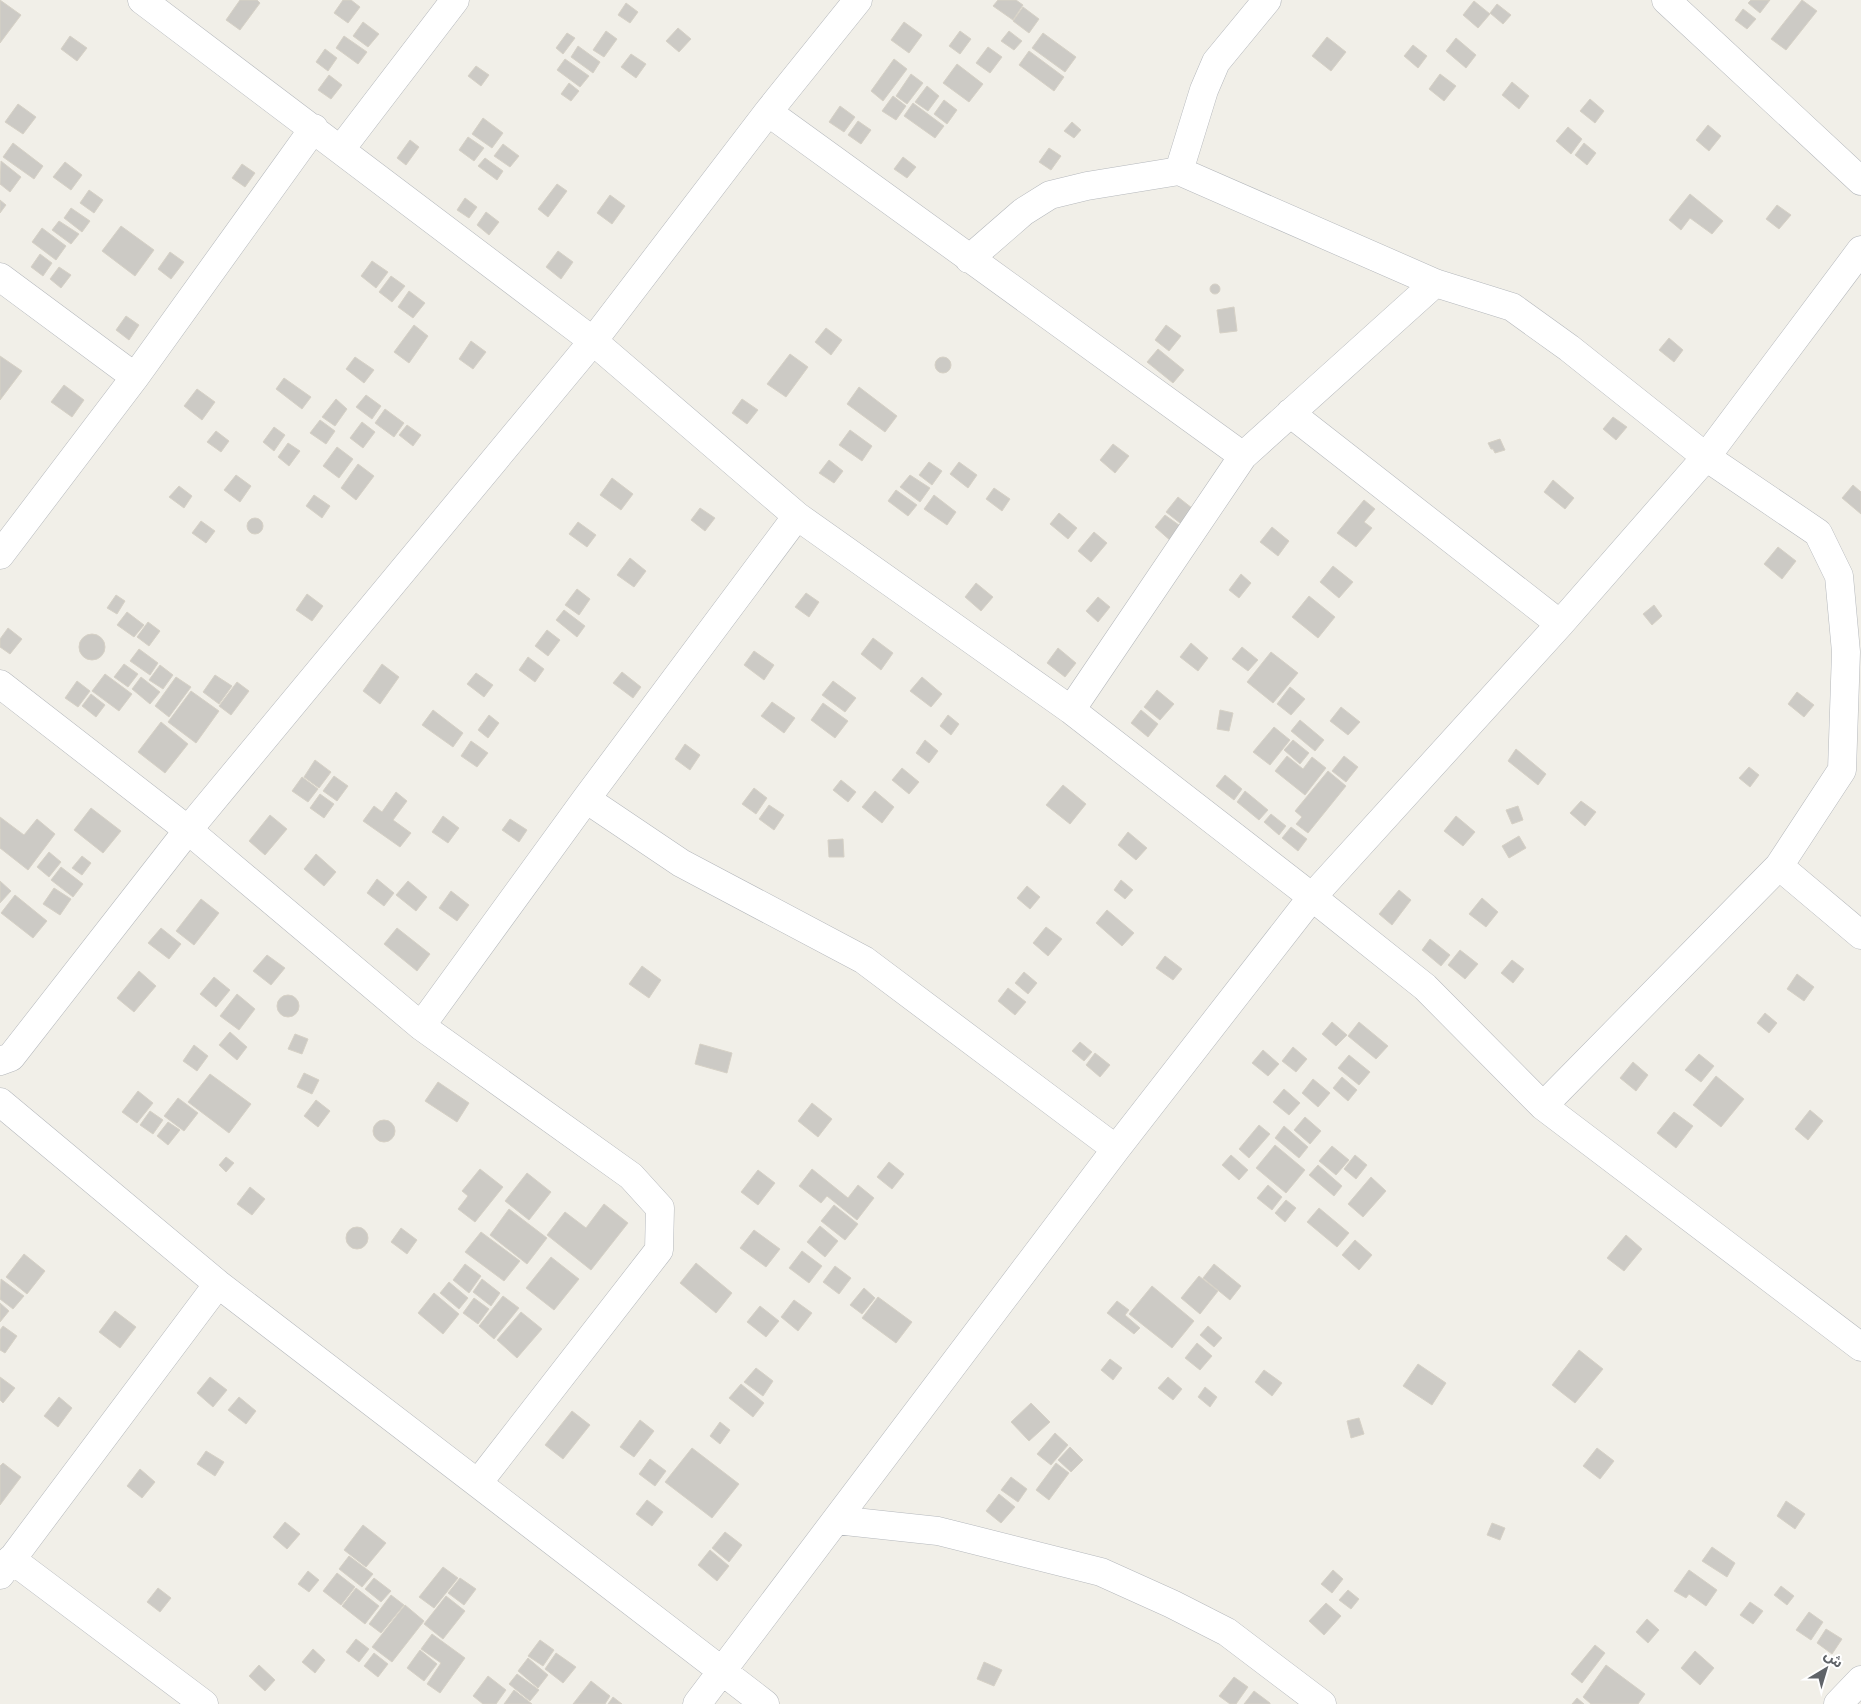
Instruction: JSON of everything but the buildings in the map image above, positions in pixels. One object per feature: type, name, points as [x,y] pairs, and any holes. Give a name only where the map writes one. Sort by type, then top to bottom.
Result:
[{"type":"street","points":[[142,0],[314,128],[593,341],[797,516],[1071,710],[1312,897],[1425,987],[1543,1106],[1861,1347]]},
{"type":"street","points":[[341,149],[455,0]]},
{"type":"street","points":[[0,1061],[11,1058],[188,830],[593,341],[768,112],[858,0]]},
{"type":"street","points":[[1179,171],[1204,90],[1216,62],[1267,0]]},
{"type":"street","points":[[1666,0],[1861,181]]},
{"type":"street","points":[[768,112],[1243,456]]},
{"type":"street","points":[[0,555],[135,377],[314,128]]},
{"type":"street","points":[[969,259],[1023,212],[1050,195],[1087,186],[1179,171],[1435,283],[1512,307],[1569,348],[1706,457],[1818,533],[1839,576],[1846,652],[1842,770],[1779,866],[1543,1106]]},
{"type":"street","points":[[697,1704],[1116,1149],[1312,897],[1560,624],[1706,457],[1861,250]]},
{"type":"street","points":[[0,278],[135,377]]},
{"type":"street","points":[[1071,710],[1243,456],[1435,283]]},
{"type":"street","points":[[1290,413],[1560,624]]},
{"type":"street","points":[[422,1026],[586,799],[797,516]]},
{"type":"street","points":[[0,684],[188,830],[422,1026],[631,1176],[660,1208],[659,1250],[478,1483]]},
{"type":"street","points":[[586,799],[681,863],[864,960],[1116,1149]]},
{"type":"street","points":[[1779,866],[1861,935]]},
{"type":"street","points":[[0,1102],[218,1284],[765,1704]]},
{"type":"street","points":[[204,1704],[6,1567],[218,1284]]},
{"type":"street","points":[[836,1520],[938,1531],[1101,1572],[1172,1604],[1227,1632],[1322,1704]]},
{"type":"street","points":[[1838,1704],[1861,1680]]}]
